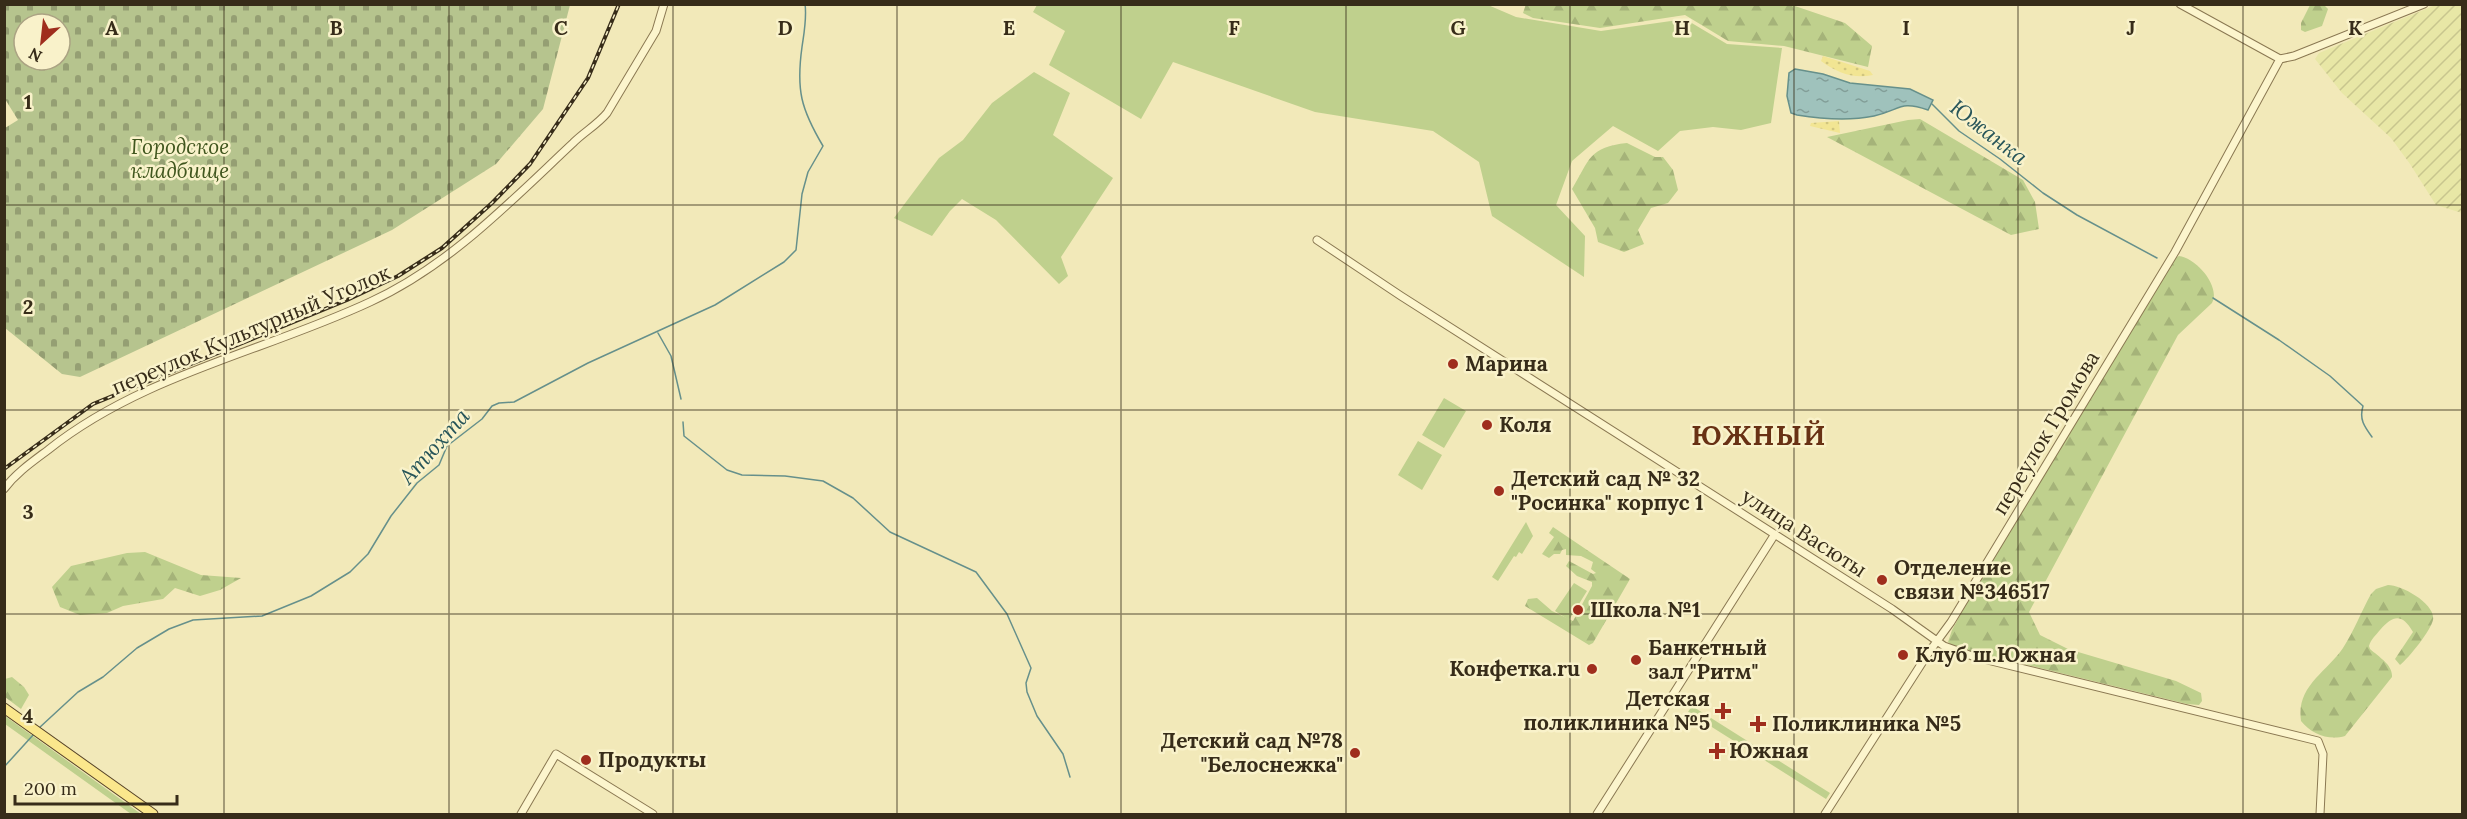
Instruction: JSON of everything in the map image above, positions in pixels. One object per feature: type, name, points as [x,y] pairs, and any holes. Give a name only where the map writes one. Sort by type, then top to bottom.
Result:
[{"type":"main road","points":[[4,708],[153,814]]},
{"type":"street","name":"переулок Культурный Уголок","points":[[4,489],[19,473],[58,441],[129,398],[164,382],[371,302],[449,255],[500,212],[575,141],[598,124],[656,32],[664,4]]},
{"type":"street","points":[[2180,4],[2280,59],[2294,56],[2424,4]]},
{"type":"street","name":"переулок Громова","points":[[1825,814],[1937,641],[2175,252],[2280,59]]},
{"type":"street","name":"улица Васюты","points":[[1317,240],[1953,650],[2318,741],[2324,754],[2320,814]]},
{"type":"street","points":[[1597,814],[1775,534]]},
{"type":"street","points":[[521,814],[556,754],[653,814]]},
{"type":"shaded area","points":[[2438,4],[2462,5],[2462,213],[2436,205],[2391,138],[2342,93],[2315,59],[2319,53]]},
{"type":"green space","name":"Городское кладбище","points":[[5,4],[570,4],[543,109],[496,164],[392,230],[80,377],[62,374],[5,328],[5,128],[18,120],[5,99]]},
{"type":"green space","points":[[1526,4],[1792,5],[1845,23],[1872,46],[1868,67],[1784,46],[1728,41],[1685,15],[1600,28],[1533,18],[1523,13]]},
{"type":"green space","points":[[1037,5],[1488,5],[1516,17],[1601,31],[1685,19],[1727,44],[1782,48],[1771,123],[1741,130],[1713,127],[1680,131],[1658,151],[1613,126],[1572,161],[1556,205],[1585,236],[1584,277],[1492,216],[1479,162],[1433,131],[1315,112],[1173,62],[1141,119],[1049,65],[1065,31],[1033,12]]},
{"type":"green space","points":[[2310,5],[2324,5],[2328,9],[2322,26],[2305,32],[2301,30],[2301,23]]},
{"type":"green space","points":[[1034,72],[1070,93],[1053,135],[1113,178],[1061,257],[1068,276],[1059,284],[996,220],[962,199],[932,236],[894,218],[939,158],[963,140],[992,103]]},
{"type":"green space","points":[[1920,119],[2023,180],[2035,202],[2039,229],[2011,235],[1827,137]]},
{"type":"green space","points":[[1627,143],[1655,157],[1663,157],[1673,170],[1678,190],[1668,203],[1651,208],[1638,230],[1644,244],[1624,252],[1598,242],[1595,228],[1572,189],[1592,156],[1605,148]]},
{"type":"green space","points":[[2179,256],[2193,262],[2210,281],[2214,296],[2212,303],[2178,335],[2029,612],[2040,635],[2068,649],[2176,681],[2201,693],[2202,701],[2199,705],[2187,704],[1954,647],[1948,642],[1968,601],[2175,258]]},
{"type":"green space","points":[[1444,398],[1466,411],[1444,448],[1422,435]]},
{"type":"green space","points":[[1418,441],[1442,455],[1422,490],[1398,475]]},
{"type":"green space","points":[[1526,522],[1533,536],[1522,554],[1519,552],[1516,557],[1514,556],[1498,581],[1492,577]]},
{"type":"green space","points":[[1553,527],[1630,579],[1593,643],[1589,645],[1525,606],[1528,599],[1537,598],[1552,611],[1573,621],[1592,586],[1592,582],[1577,576],[1566,566],[1569,561],[1593,574],[1596,573],[1591,569],[1593,562],[1581,556],[1566,555],[1566,549],[1549,558],[1542,554],[1554,537],[1549,533]]},
{"type":"green space","points":[[145,552],[201,575],[241,578],[220,590],[200,596],[175,588],[163,599],[123,606],[107,613],[80,615],[60,607],[52,587],[71,566],[127,553]]},
{"type":"green space","points":[[1574,583],[1587,591],[1569,620],[1555,611]]},
{"type":"green space","points":[[2388,585],[2401,588],[2424,602],[2433,614],[2431,625],[2419,644],[2400,665],[2395,659],[2413,632],[2401,619],[2389,621],[2372,639],[2369,646],[2388,665],[2392,677],[2345,736],[2333,738],[2315,733],[2301,721],[2303,698],[2314,681],[2343,648],[2371,594],[2376,589]]},
{"type":"green space","points":[[12,677],[24,687],[29,695],[21,709],[5,697],[5,679]]},
{"type":"green space","points":[[1692,706],[1830,793],[1826,799],[1688,712]]},
{"type":"green space","points":[[5,716],[141,814],[131,814],[5,724]]},
{"type":"sand","points":[[1823,56],[1870,71],[1873,75],[1859,76],[1840,72],[1821,61]]},
{"type":"sand","points":[[1839,121],[1840,133],[1810,126],[1811,123]]},
{"type":"water","points":[[1795,69],[1823,74],[1850,83],[1910,89],[1933,100],[1928,110],[1905,106],[1865,118],[1835,119],[1797,115],[1791,113],[1787,96],[1789,73]]},
{"type":"waterway","name":"Атюхта","points":[[39,728],[78,692],[103,677],[137,648],[169,629],[193,620],[262,616],[311,596],[350,572],[368,554],[391,516],[417,483],[439,465],[447,446],[482,419],[492,406],[514,402],[588,363],[715,305],[784,262],[796,250],[802,194],[808,172],[823,146],[805,110],[800,87],[805,4]]},
{"type":"waterway","name":"Южанка","points":[[1932,104],[1959,131],[2000,159],[2043,193],[2077,215],[2157,258]]},
{"type":"waterway","name":"Южанка","points":[[2213,298],[2330,376],[2363,406],[2363,422],[2372,437]]},
{"type":"waterway","points":[[658,333],[671,356],[681,399]]},
{"type":"waterway","points":[[683,422],[684,436],[727,470],[742,475],[785,476],[823,481],[853,498],[890,532],[976,572],[1007,614],[1031,668],[1026,683],[1027,692],[1037,716],[1063,754],[1070,777]]},
{"type":"waterway","name":"Атюхта","points":[[4,767],[34,734]]},
{"type":"railway","points":[[4,469],[93,404],[347,300],[398,276],[442,248],[492,203],[530,164],[588,78],[619,4]]},
{"type":"place","name":"Марина","points":[[1453,364]]},
{"type":"place","name":"Коля","points":[[1487,425]]},
{"type":"place","name":"Детский сад № 32 \"Росинка\" корпус 1","points":[[1499,491]]},
{"type":"place","name":"Отделение связи №346517","points":[[1882,580]]},
{"type":"place","name":"Школа №1","points":[[1578,610]]},
{"type":"place","name":"Клуб ш.Южная","points":[[1903,655]]},
{"type":"place","name":"Банкетный зал \"Ритм\"","points":[[1636,660]]},
{"type":"place","name":"Конфетка.ru","points":[[1592,669]]},
{"type":"place","name":"Детская поликлиника №5","points":[[1723,711]]},
{"type":"place","name":"Поликлиника №5","points":[[1758,724]]},
{"type":"place","name":"Южная","points":[[1717,751]]},
{"type":"place","name":"Детский сад №78 \"Белоснежка\"","points":[[1355,753]]},
{"type":"place","name":"Продукты","points":[[586,760]]},
{"type":"district","name":"ЮЖНЫЙ","points":[[1759,436]]}]
